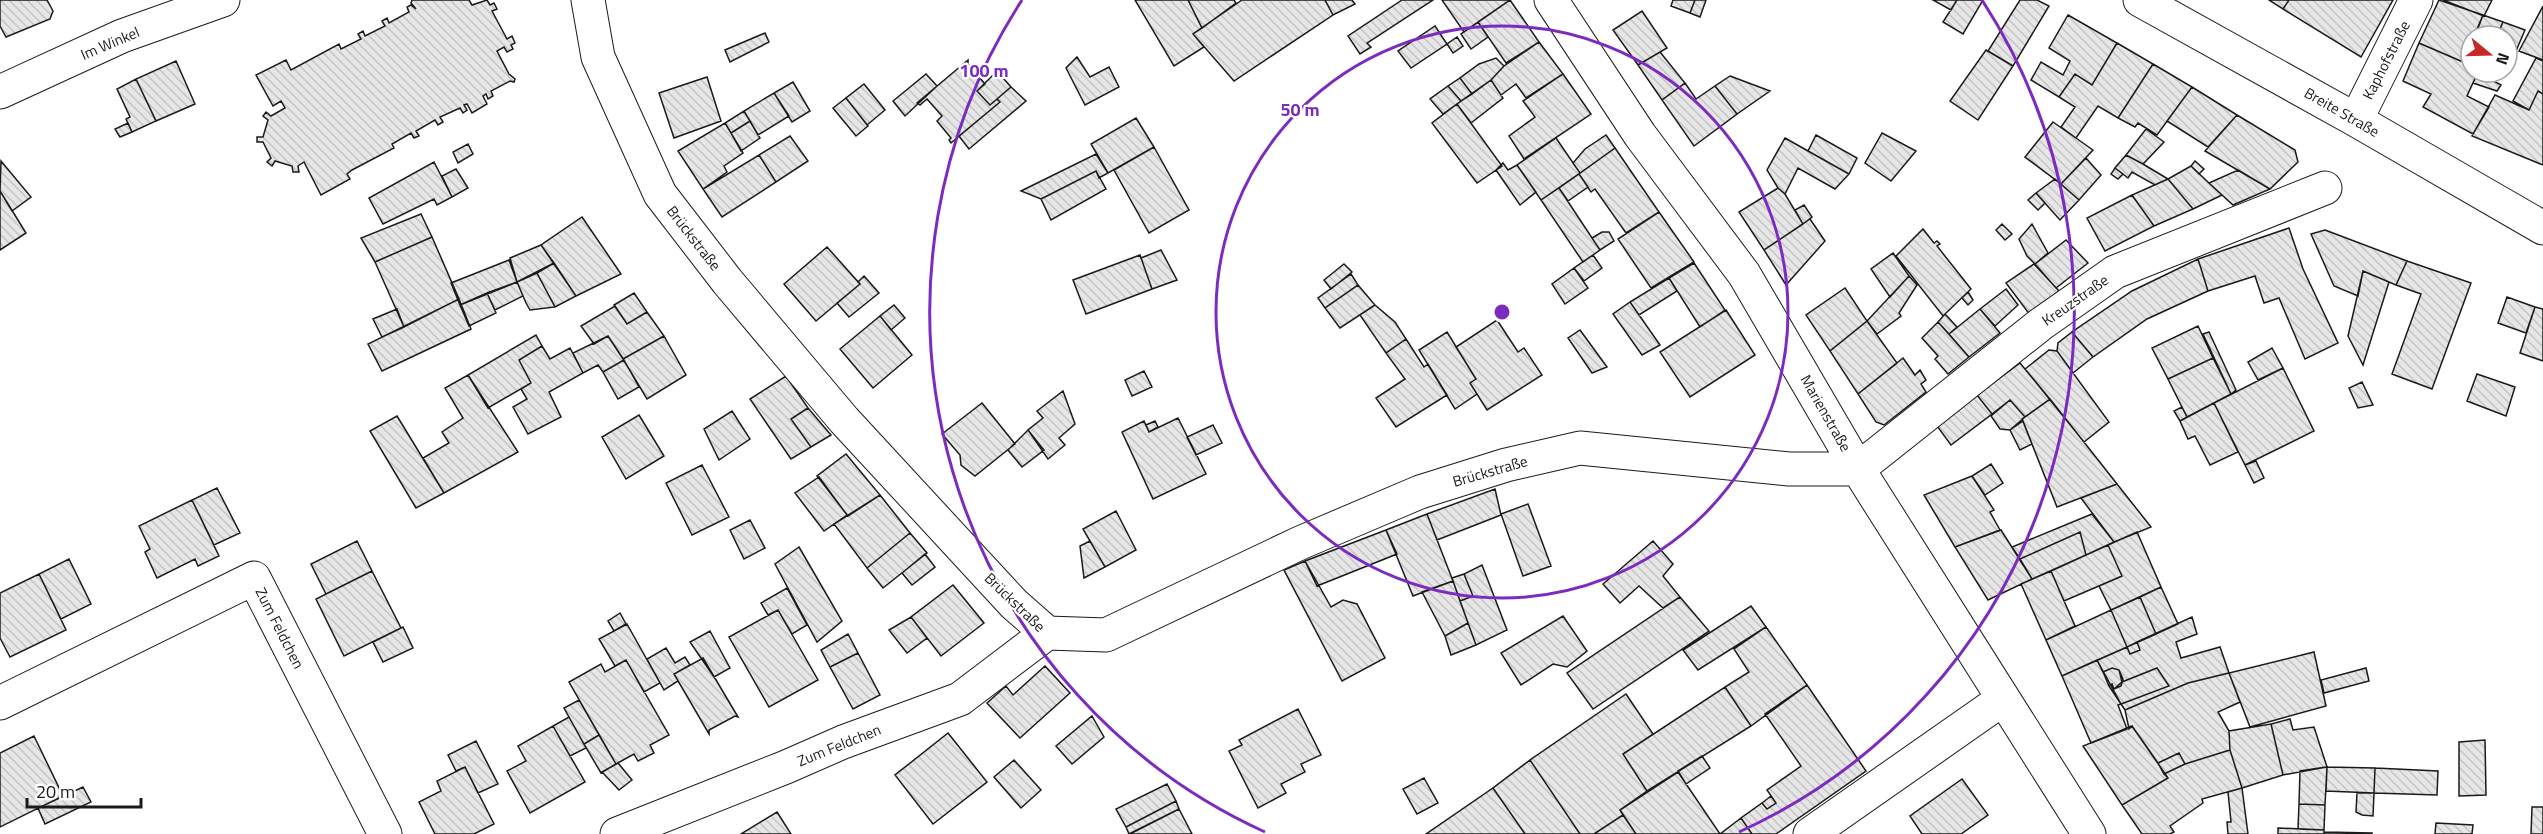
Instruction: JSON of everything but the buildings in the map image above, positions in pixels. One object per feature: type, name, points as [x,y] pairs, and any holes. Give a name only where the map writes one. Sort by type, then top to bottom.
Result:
[{"type":"street","name":"Im Winkel","points":[[0,92],[122,36],[223,0]]},
{"type":"street","name":"Brückstraße","points":[[588,0],[598,57],[660,194],[728,281],[844,420],[1014,604],[1047,633],[1106,635],[1300,543],[1420,492],[1506,465],[1580,448],[1789,469],[1858,469]]},
{"type":"street","name":"Marienstraße","points":[[1551,0],[1640,135],[1744,274],[1858,469],[2089,834]]},
{"type":"street","name":"Breite Straße","points":[[2140,0],[2356,120],[2543,228]]},
{"type":"street","name":"Kaphofstraße","points":[[2356,120],[2416,0]]},
{"type":"street","name":"Kreuzstraße","points":[[1858,469],[2041,324],[2115,272],[2325,188]]},
{"type":"street","name":"Zum Feldchen","points":[[0,703],[254,578],[385,834]]},
{"type":"street","name":"Zum Feldchen","points":[[617,834],[843,742],[960,699],[1047,633]]},
{"type":"street","points":[[1810,834],[2003,699]]}]
